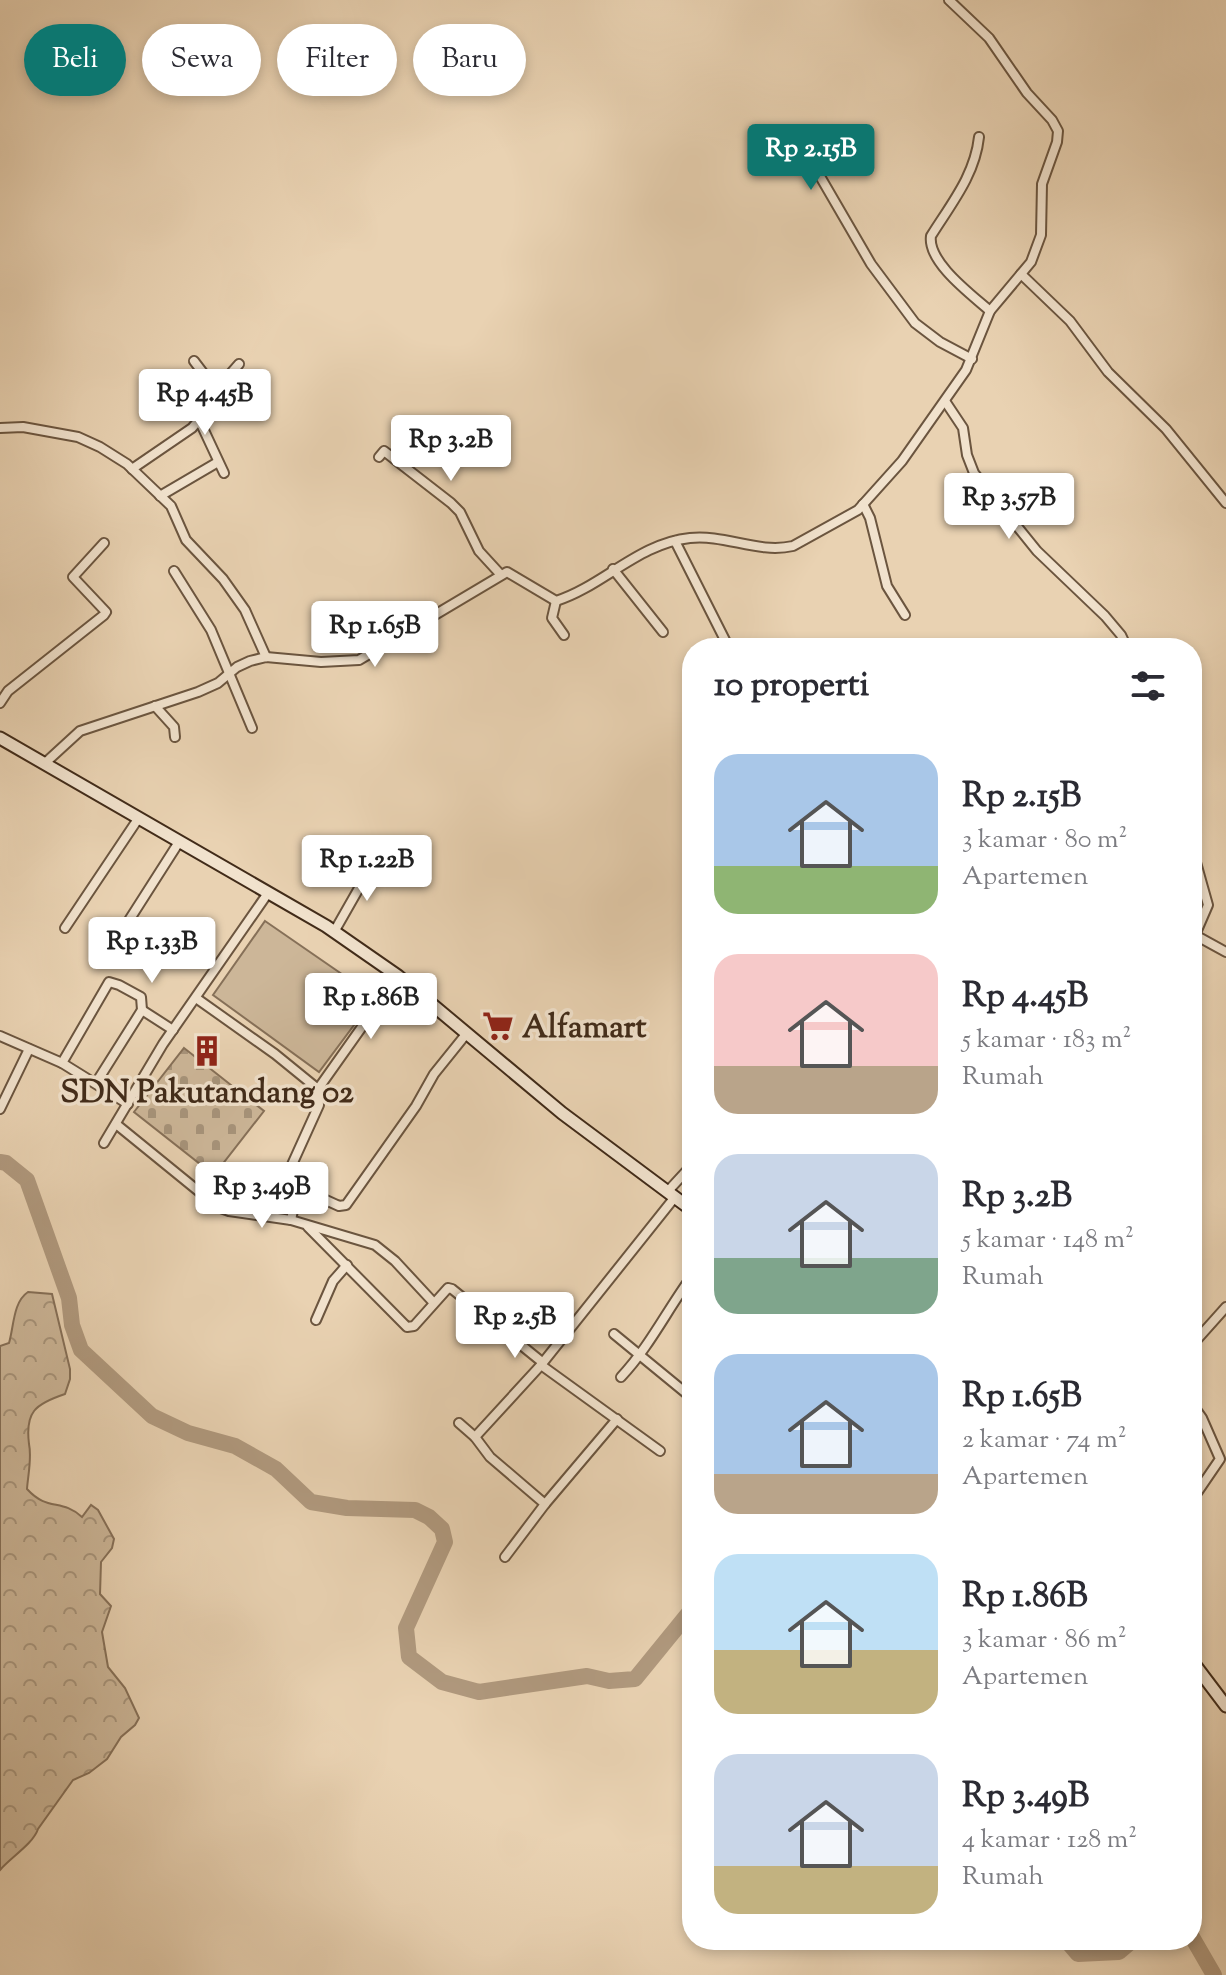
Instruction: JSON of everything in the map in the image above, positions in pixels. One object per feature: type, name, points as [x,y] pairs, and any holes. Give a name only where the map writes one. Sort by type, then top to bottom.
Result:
[{"type":"main road","points":[[0,738],[334,932],[398,976],[562,1113],[682,1202]]},
{"type":"main road","points":[[1202,1674],[1226,1706]]},
{"type":"street","points":[[44,764],[80,731],[198,692],[237,667],[266,657],[321,662],[359,660],[501,575],[510,573],[556,601],[613,569],[675,541],[715,539],[782,549],[858,510],[902,461],[945,401],[972,359],[990,311],[1031,262],[1041,235],[1042,184],[1058,131],[989,38],[949,0]]},
{"type":"street","points":[[979,137],[977,157],[970,174],[931,236],[930,244],[937,260],[990,311]]},
{"type":"street","points":[[803,147],[871,264],[915,323],[940,342],[972,359]]},
{"type":"street","points":[[1021,274],[1070,321],[1108,372],[1166,429],[1226,503]]},
{"type":"street","points":[[194,361],[216,390]]},
{"type":"street","points":[[132,469],[198,421],[204,404],[239,364]]},
{"type":"street","points":[[945,401],[961,423],[974,473],[1037,551],[1105,616],[1122,638]]},
{"type":"street","points":[[198,421],[224,473]]},
{"type":"street","points":[[0,428],[23,427],[78,437],[100,447],[132,469],[171,506],[186,540],[223,579],[245,610],[266,657]]},
{"type":"street","points":[[379,457],[384,451],[451,503],[460,512],[479,551],[501,575]]},
{"type":"street","points":[[160,496],[218,462]]},
{"type":"street","points":[[863,504],[870,518],[887,586],[905,615]]},
{"type":"street","points":[[675,541],[724,638]]},
{"type":"street","points":[[0,703],[8,691],[106,612],[73,577],[104,543]]},
{"type":"street","points":[[613,569],[663,632]]},
{"type":"street","points":[[174,571],[211,630],[252,728]]},
{"type":"street","points":[[556,601],[552,618],[564,635]]},
{"type":"street","points":[[155,706],[174,727],[175,737]]},
{"type":"street","points":[[65,928],[138,819]]},
{"type":"street","points":[[128,951],[118,942],[119,936],[179,842]]},
{"type":"street","points":[[334,932],[375,860]]},
{"type":"street","points":[[1202,884],[1208,905],[1202,919]]},
{"type":"street","points":[[104,1143],[173,1030],[268,893]]},
{"type":"street","points":[[1202,939],[1226,952]]},
{"type":"street","points":[[291,1220],[297,1192],[290,1169],[319,1105],[318,1089],[398,976]]},
{"type":"street","points":[[62,1063],[109,982],[141,997],[142,1010],[96,1083]]},
{"type":"street","points":[[196,998],[318,1089]]},
{"type":"street","points":[[142,1010],[173,1030]]},
{"type":"street","points":[[295,1186],[339,1206],[346,1205],[416,1106],[434,1074],[467,1033]]},
{"type":"street","points":[[0,1036],[62,1063],[128,1104]]},
{"type":"street","points":[[0,1109],[29,1049]]},
{"type":"street","points":[[116,1124],[218,1207],[291,1220],[375,1245],[395,1261],[433,1302]]},
{"type":"street","points":[[475,1437],[542,1364],[682,1179]]},
{"type":"street","points":[[305,1224],[407,1327],[414,1326],[448,1288],[456,1291],[542,1364],[660,1451]]},
{"type":"street","points":[[316,1320],[333,1281],[347,1265]]},
{"type":"street","points":[[621,1377],[666,1319],[673,1300],[682,1289]]},
{"type":"street","points":[[1202,1334],[1226,1307]]},
{"type":"street","points":[[614,1334],[682,1390]]},
{"type":"street","points":[[1202,1418],[1220,1459],[1202,1485]]},
{"type":"street","points":[[505,1557],[617,1419]]},
{"type":"street","points":[[459,1423],[490,1457],[545,1504]]},
{"type":"green space","points":[[265,921],[375,997],[319,1072],[213,995]]},
{"type":"green space","points":[[184,1048],[264,1111],[214,1175],[134,1112]]},
{"type":"green space","points":[[28,1292],[52,1294],[70,1379],[65,1394],[39,1406],[31,1417],[27,1489],[42,1500],[68,1508],[82,1517],[91,1505],[98,1510],[114,1539],[112,1548],[101,1562],[100,1594],[111,1606],[102,1632],[108,1667],[125,1688],[139,1718],[121,1737],[107,1759],[89,1773],[73,1780],[32,1840],[0,1870],[0,1346],[9,1343],[19,1302]]},
{"type":"waterway","points":[[0,1162],[6,1163],[27,1180],[69,1298],[72,1325],[81,1350],[152,1416],[188,1433],[235,1446],[276,1469],[311,1502],[347,1508],[415,1510],[442,1529],[445,1542],[406,1628],[409,1657],[442,1682],[479,1692],[587,1676],[609,1681],[635,1679],[682,1621]]},
{"type":"waterway","points":[[1075,1950],[1078,1954],[1121,1950]]},
{"type":"waterway","points":[[1200,1950],[1214,1975]]},
{"type":"place","name":"Alfamart","points":[[498,1026]]},
{"type":"place","name":"SDN Pakutandang 02","points":[[207,1051]]}]
